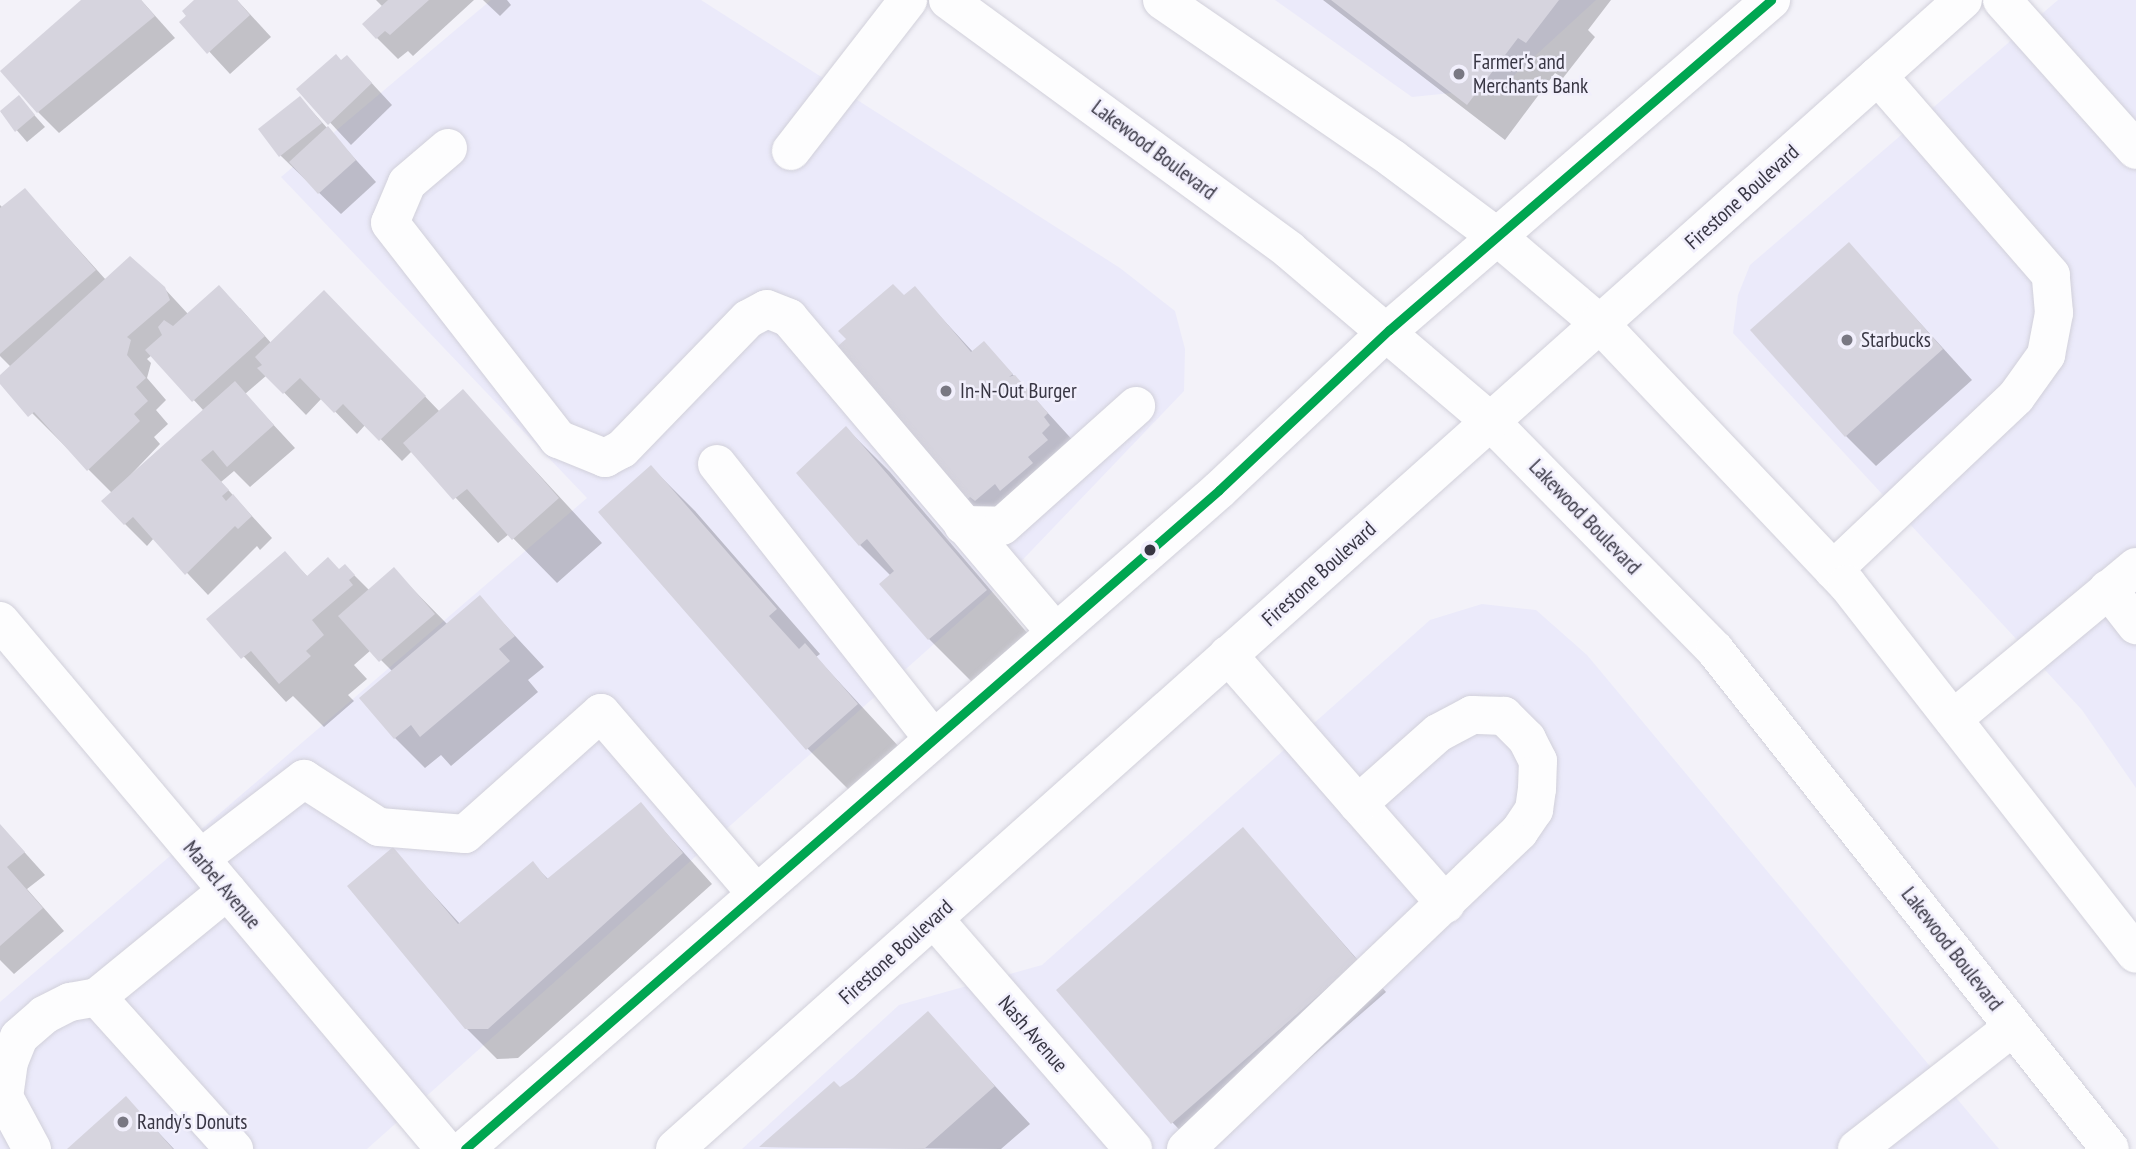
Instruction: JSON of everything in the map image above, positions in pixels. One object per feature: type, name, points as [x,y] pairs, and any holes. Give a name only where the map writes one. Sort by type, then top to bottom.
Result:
[{"type":"main road","points":[[791,151],[908,0]]},
{"type":"main road","name":"Lakewood Boulevard","points":[[948,0],[1289,250],[1389,330],[1490,421],[1715,650],[2110,1149]]},
{"type":"main road","points":[[1162,0],[1500,239],[1599,323],[1833,569],[2136,954]]},
{"type":"main road","points":[[465,1149],[1219,490],[1389,330],[1500,239],[1771,0]]},
{"type":"main road","name":"Firestone Boulevard","points":[[675,1149],[1963,0]]},
{"type":"main road","points":[[2002,0],[2133,140]]},
{"type":"main road","points":[[1833,569],[2016,397],[2046,355],[2054,313],[2051,275],[1878,76]]},
{"type":"main road","points":[[448,148],[407,183],[390,223],[558,439],[605,458],[622,449],[748,318],[767,310],[789,318],[1055,632]]},
{"type":"main road","points":[[963,525],[1002,526],[1136,406]]},
{"type":"main road","points":[[717,464],[933,738]]},
{"type":"main road","points":[[1953,719],[2122,578],[2136,625]]},
{"type":"main road","name":"Marbel Avenue","points":[[0,621],[445,1149]]},
{"type":"main road","points":[[1228,655],[1446,904]]},
{"type":"main road","points":[[201,859],[304,779],[379,827],[464,834],[601,713],[756,893]]},
{"type":"main road","points":[[1186,1149],[1519,832],[1534,810],[1538,761],[1527,739],[1504,716],[1472,715],[1438,733],[1358,804]]},
{"type":"main road","points":[[32,1149],[4,1097],[9,1062],[19,1037],[44,1015],[70,1002],[97,997],[227,891]]},
{"type":"main road","name":"Nash Avenue","points":[[934,919],[1133,1149]]},
{"type":"main road","points":[[97,997],[234,1149]]},
{"type":"main road","points":[[1857,1149],[2013,1027]]},
{"type":"shaded area","points":[[491,0],[701,0],[1120,268],[1175,311],[1185,349],[1184,391],[989,595],[367,1149],[0,1149],[0,1002],[587,498],[281,177]]},
{"type":"shaded area","name":"Farmer's and Merchants Bank","points":[[1275,0],[1596,0],[1500,88],[1412,97]]},
{"type":"shaded area","points":[[2058,0],[2136,0],[2136,788],[2082,710],[1733,333],[1738,295],[1750,265]]},
{"type":"shaded area","points":[[1482,604],[1536,610],[1587,655],[1999,1149],[742,1149],[899,1005],[1042,965],[1430,620]]},
{"type":"building","points":[[81,0],[141,0],[155,16],[37,113],[0,71]]},
{"type":"building","points":[[194,0],[237,0],[250,15],[207,54],[179,22],[186,16],[182,11]]},
{"type":"building","points":[[388,0],[429,0],[390,35],[385,31],[376,39],[362,24]]},
{"type":"building","name":"Farmer's and Merchants Bank","points":[[1331,0],[1559,0],[1526,43],[1518,38],[1467,105]]},
{"type":"building","points":[[336,54],[341,60],[347,55],[372,83],[328,125],[296,89]]},
{"type":"building","points":[[19,95],[35,115],[15,132],[0,111]]},
{"type":"building","points":[[300,96],[322,123],[279,157],[258,129]]},
{"type":"building","points":[[328,126],[356,160],[318,194],[289,162]]},
{"type":"building","points":[[25,188],[96,270],[0,354],[0,208]]},
{"type":"building","name":"Starbucks","points":[[1849,242],[1943,349],[1845,437],[1750,330]]},
{"type":"building","points":[[130,256],[165,287],[170,300],[127,337],[131,340],[127,355],[146,378],[136,387],[148,401],[134,414],[140,421],[87,471],[34,412],[28,417],[0,384],[0,375]]},
{"type":"building","name":"In-N-Out Burger","points":[[893,284],[904,295],[915,286],[971,352],[984,341],[1013,374],[1009,377],[1015,375],[1048,413],[1044,417],[1050,425],[1042,433],[1048,440],[1028,457],[1033,463],[1000,491],[995,484],[975,501],[970,497],[961,505],[825,357],[846,339],[838,331]]},
{"type":"building","points":[[219,285],[265,336],[192,402],[145,350],[162,335],[158,327],[164,320],[173,326]]},
{"type":"building","points":[[324,290],[426,396],[379,441],[343,404],[334,413],[300,378],[283,394],[257,368],[262,365],[255,357]]},
{"type":"building","points":[[235,381],[274,425],[227,467],[213,450],[201,460],[229,490],[222,496],[226,501],[233,494],[252,516],[238,529],[235,526],[185,575],[133,517],[124,525],[101,501]]},
{"type":"building","points":[[463,389],[559,498],[512,540],[467,489],[453,500],[403,443]]},
{"type":"building","points":[[846,426],[987,590],[928,640],[879,584],[894,571],[867,539],[859,546],[796,473]]},
{"type":"building","points":[[651,465],[777,609],[769,616],[799,649],[805,643],[858,704],[806,750],[598,512]]},
{"type":"building","points":[[285,551],[307,576],[328,557],[339,569],[345,564],[355,575],[349,580],[353,585],[312,620],[324,635],[306,651],[311,656],[279,684],[251,651],[241,659],[206,619]]},
{"type":"building","points":[[394,567],[435,614],[379,662],[338,616]]},
{"type":"building","points":[[480,595],[515,636],[499,649],[510,661],[420,737],[411,725],[394,739],[359,698]]},
{"type":"building","points":[[641,802],[683,853],[488,1029],[465,1029],[347,886],[393,847],[458,924],[533,861],[547,879]]},
{"type":"building","points":[[0,824],[25,852],[7,867],[43,908],[0,946]]},
{"type":"building","points":[[1243,827],[1358,961],[1171,1124],[1056,990]]},
{"type":"building","points":[[928,1011],[995,1086],[924,1149],[759,1147],[834,1081],[840,1087],[853,1078]]},
{"type":"building","name":"Randy's Donuts","points":[[126,1096],[173,1149],[67,1149]]},
{"type":"transit line","points":[[465,1149],[1219,490],[1389,330],[1771,0]]},
{"type":"place","name":"Farmer's and Merchants Bank","points":[[1459,74]]},
{"type":"place","name":"Starbucks","points":[[1847,340]]},
{"type":"place","name":"In-N-Out Burger","points":[[946,391]]},
{"type":"place","name":"Randy's Donuts","points":[[123,1122]]}]
